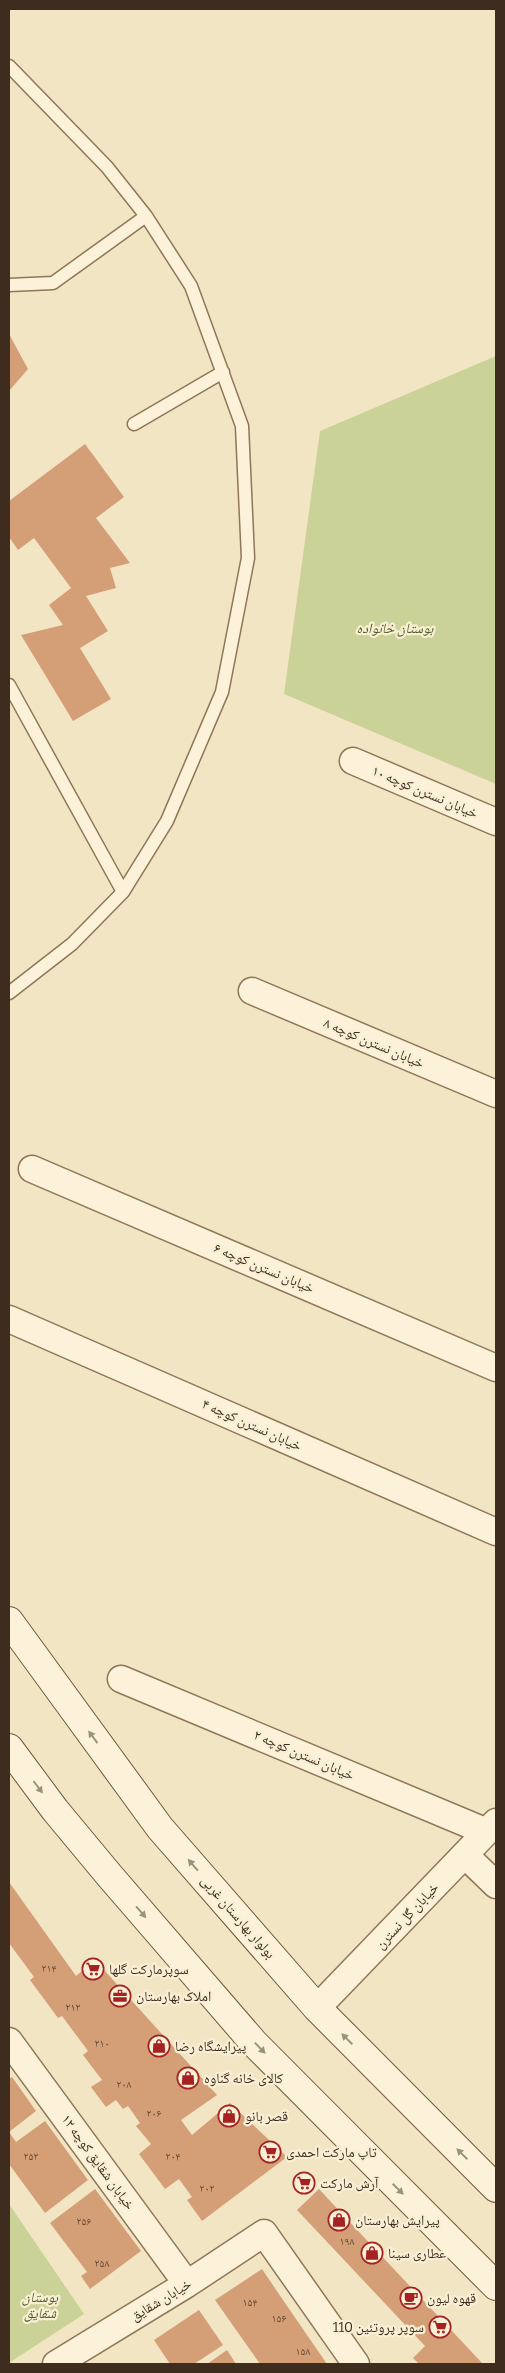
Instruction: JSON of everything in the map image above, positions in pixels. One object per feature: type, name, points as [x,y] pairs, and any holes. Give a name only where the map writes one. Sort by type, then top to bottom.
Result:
[{"type":"street","name":"خیابان نسترن کوچه ۱۰","points":[[353,761],[496,822]]},
{"type":"street","name":"خیابان نسترن کوچه ۸","points":[[252,991],[496,1094]]},
{"type":"street","name":"خیابان نسترن کوچه ۶","points":[[32,1169],[496,1368]]},
{"type":"street","name":"خیابان نسترن کوچه ۴","points":[[9,1319],[496,1532]]},
{"type":"street","name":"بولوار بهارستان غربی","points":[[9,1622],[160,1828],[318,2008],[496,2188]]},
{"type":"street","name":"خیابان نسترن کوچه ۲","points":[[120,1679],[492,1827]]},
{"type":"street","points":[[9,1748],[55,1810],[103,1868],[254,2043],[496,2286]]},
{"type":"street","name":"خیابان گل نسترن","points":[[318,2008],[492,1827]]},
{"type":"street","points":[[465,1855],[496,1885]]},
{"type":"street","name":"خیابان شقایق کوچه ۱۲","points":[[9,2040],[187,2284]]},
{"type":"street","name":"خیابان شقایق","points":[[56,2364],[187,2284],[264,2232],[356,2364]]},
{"type":"lane","points":[[9,66],[107,168],[146,216],[190,286],[242,426],[248,558],[222,692],[167,821],[123,892],[72,944],[9,992]]},
{"type":"lane","points":[[9,285],[54,283],[146,216]]},
{"type":"lane","points":[[134,424],[223,372]]},
{"type":"lane","points":[[9,685],[13,700],[123,892]]},
{"type":"green space","name":"بوستان خانواده","points":[[496,356],[496,784],[284,694],[320,431]]},
{"type":"green space","name":"بوستان شقایق","points":[[9,2204],[84,2314],[9,2363]]},
{"type":"building","points":[[9,334],[28,369],[9,391]]},
{"type":"building","points":[[85,444],[124,497],[96,518],[130,563],[110,568],[116,588],[86,596],[108,631],[80,648],[111,699],[73,721],[21,635],[63,625],[49,605],[71,588],[34,538],[18,550],[9,537],[9,501]]},
{"type":"building","points":[[9,1882],[76,1976],[95,1960],[217,2095],[181,2120],[192,2135],[230,2103],[287,2157],[202,2221],[187,2200],[192,2197],[179,2179],[165,2189],[139,2154],[151,2144],[136,2126],[140,2123],[128,2106],[123,2109],[116,2100],[106,2107],[91,2087],[102,2080],[83,2055],[88,2051],[62,2016],[58,2018],[30,1980],[34,1977],[9,1943]]},
{"type":"building","points":[[12,2077],[36,2111],[9,2132],[9,2079]]},
{"type":"building","points":[[45,2121],[88,2180],[45,2213],[9,2164],[9,2132],[16,2142]]},
{"type":"building","points":[[95,2189],[141,2251],[90,2289],[81,2276],[87,2272],[50,2223]]},
{"type":"building","points":[[319,2189],[483,2364],[419,2364],[413,2358],[425,2346],[297,2210]]},
{"type":"building","points":[[262,2269],[327,2364],[260,2364],[215,2300]]},
{"type":"building","points":[[199,2310],[223,2345],[194,2364],[170,2364],[154,2340]]},
{"type":"building","points":[[227,2350],[236,2364],[207,2364]]},
{"type":"place","name":"سوپرمارکت گلها","points":[[93,1969]]},
{"type":"place","name":"املاک بهارستان","points":[[120,1996]]},
{"type":"place","name":"پیرایشگاه رضا","points":[[159,2046]]},
{"type":"place","name":"کالای خانه گناوه","points":[[188,2078]]},
{"type":"place","name":"قصر بانو","points":[[229,2116]]},
{"type":"place","name":"تاپ مارکت احمدی","points":[[270,2152]]},
{"type":"place","name":"آرش مارکت","points":[[304,2183]]},
{"type":"place","name":"پیرایش بهارستان","points":[[339,2220]]},
{"type":"place","name":"عطاری سینا","points":[[372,2253]]},
{"type":"place","name":"قهوه لیون","points":[[411,2298]]},
{"type":"place","name":"سوپر پروتئین 110","points":[[440,2327]]}]
